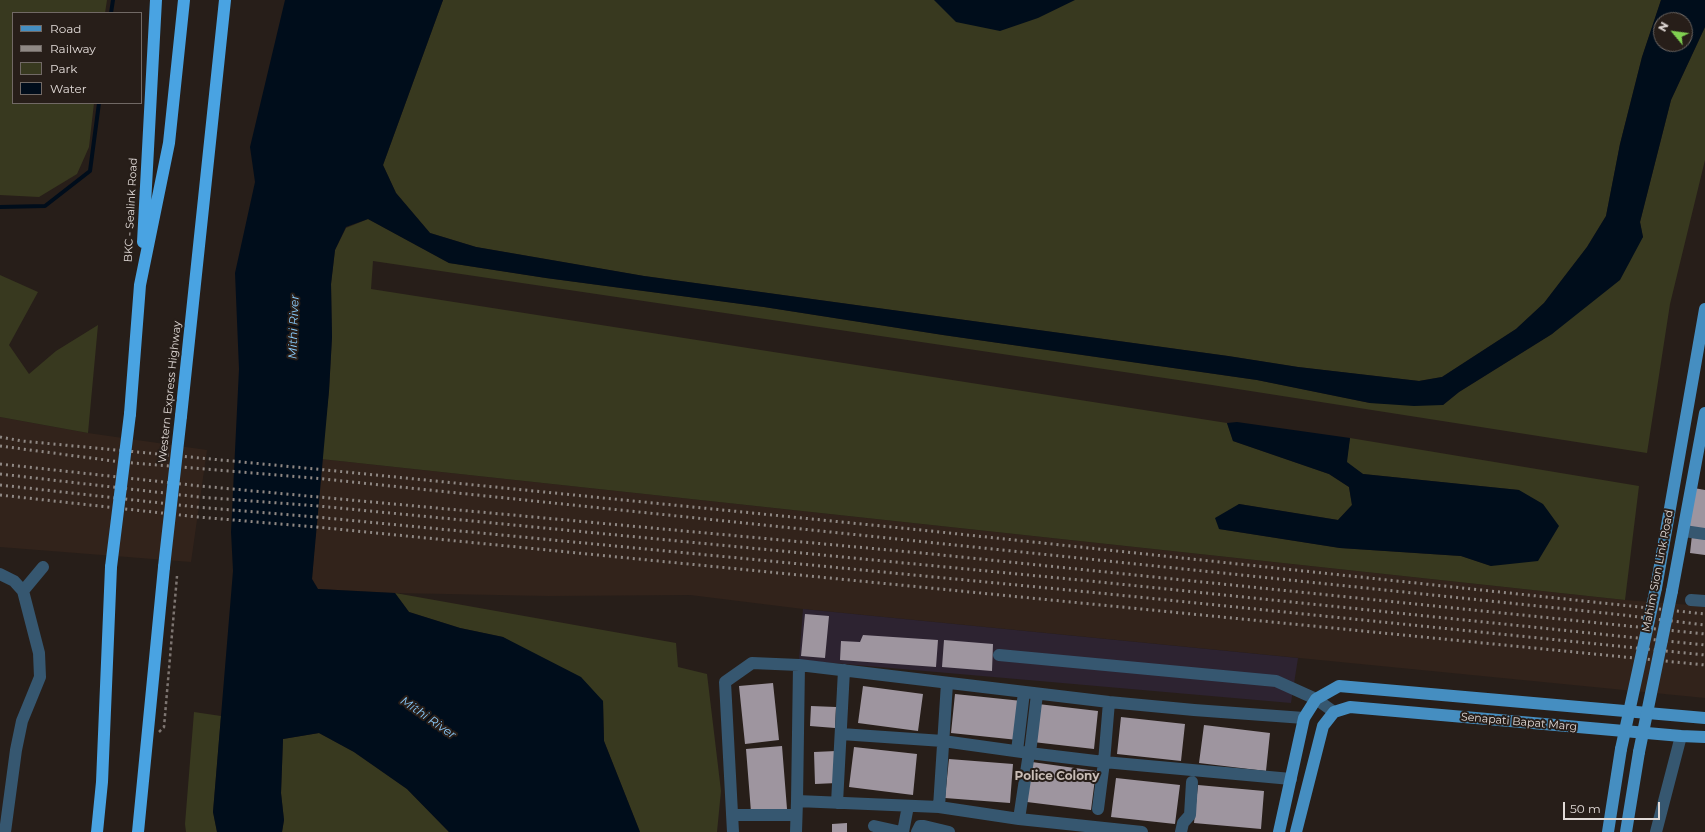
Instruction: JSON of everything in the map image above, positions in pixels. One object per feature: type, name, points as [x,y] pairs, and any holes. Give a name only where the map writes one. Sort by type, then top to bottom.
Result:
[{"type":"highway","name":"BKC - Sealink Road","points":[[140,285],[156,0]]},
{"type":"highway","points":[[97,832],[102,782],[111,567],[130,414],[140,285],[169,143],[184,0]]},
{"type":"highway","name":"Western Express Highway","points":[[142,786],[225,0]]},
{"type":"highway","points":[[88,832],[102,782]]},
{"type":"highway","points":[[138,832],[142,786]]},
{"type":"highway","points":[[142,786],[145,832]]},
{"type":"main road","name":"Mahim Sion Link Road","points":[[1608,832],[1621,749],[1656,588],[1705,309]]},
{"type":"main road","name":"Mahim Sion Link Road","points":[[1626,832],[1639,752],[1684,530],[1698,445],[1705,413]]},
{"type":"main road","name":"Senapati Bapat Marg","points":[[1316,699],[1340,686],[1705,718]]},
{"type":"main road","points":[[1279,832],[1304,718],[1316,699]]},
{"type":"main road","name":"Senapati Bapat Marg","points":[[1334,712],[1350,707],[1705,737]]},
{"type":"main road","points":[[1296,832],[1323,726],[1334,712]]},
{"type":"main road","points":[[1617,771],[1635,774]]},
{"type":"street","points":[[1684,530],[1705,534]]},
{"type":"street","points":[[23,591],[43,567]]},
{"type":"street","points":[[0,574],[14,581],[23,591],[39,653],[40,677],[22,721],[16,750],[5,832]]},
{"type":"street","points":[[1691,600],[1705,601]]},
{"type":"street","points":[[999,655],[1276,681],[1316,699],[1334,712]]},
{"type":"street","points":[[733,832],[724,682],[752,663],[799,665],[1109,702],[1304,718]]},
{"type":"street","points":[[796,832],[799,665]]},
{"type":"street","points":[[838,803],[844,670]]},
{"type":"street","points":[[939,808],[947,683]]},
{"type":"street","points":[[1019,819],[1025,753],[1024,692]]},
{"type":"street","points":[[1025,753],[1037,694]]},
{"type":"street","points":[[1098,809],[1109,702]]},
{"type":"street","points":[[841,734],[943,741],[1025,753],[1104,762],[1291,779]]},
{"type":"street","points":[[1656,832],[1681,736]]},
{"type":"street","points":[[1181,832],[1183,823],[1190,815],[1192,782]]},
{"type":"street","points":[[797,801],[939,808],[1087,829],[1142,832]]},
{"type":"street","points":[[874,826],[902,832],[908,806]]},
{"type":"street","points":[[732,816],[796,815]]},
{"type":"street","points":[[917,832],[920,826],[924,826],[949,832]]},
{"type":"shaded area","points":[[0,417],[88,433],[207,450],[191,562],[0,547]]},
{"type":"shaded area","points":[[321,459],[1625,600],[1705,606],[1705,698],[803,609],[690,595],[548,596],[395,593],[318,589],[312,579]]},
{"type":"shaded area","points":[[803,609],[1298,658],[1291,703],[799,660]]},
{"type":"green space","points":[[0,0],[107,0],[105,12],[12,12],[12,104],[94,104],[89,147],[77,174],[39,197],[0,195]]},
{"type":"green space","points":[[443,0],[1661,0],[1657,12],[1653,12],[1653,24],[1642,57],[1620,144],[1606,216],[1587,247],[1544,303],[1516,329],[1442,377],[1419,381],[1298,367],[1228,356],[644,276],[476,247],[430,233],[396,193],[383,165]]},
{"type":"green space","points":[[1705,27],[1705,160],[1670,304],[1647,453],[1212,385],[373,261],[371,289],[1227,423],[1233,441],[1329,474],[1349,487],[1352,505],[1338,520],[1239,504],[1219,529],[1340,548],[1461,556],[1491,566],[1519,490],[1363,474],[1346,463],[1350,438],[1639,486],[1625,600],[321,459],[329,391],[332,337],[331,284],[335,250],[346,228],[368,219],[449,263],[546,278],[764,307],[943,335],[1257,380],[1370,403],[1443,405],[1459,392],[1552,334],[1643,237],[1640,222],[1671,100]]},
{"type":"green space","points":[[0,275],[38,292],[9,345],[29,374],[56,351],[98,325],[88,433],[0,417]]},
{"type":"green space","points":[[395,593],[676,643],[678,667],[707,674],[721,791],[717,832],[640,832],[604,741],[603,701],[503,637],[460,628],[409,612]]},
{"type":"green space","points":[[194,712],[221,716],[213,812],[217,832],[186,832],[185,824]]},
{"type":"green space","points":[[319,733],[354,752],[407,789],[449,832],[282,832],[284,820],[281,793],[283,739]]},
{"type":"water","name":"Mithi River","points":[[285,0],[443,0],[383,165],[396,193],[430,233],[476,247],[644,276],[1228,356],[1298,367],[1419,381],[1442,377],[1516,329],[1544,303],[1587,247],[1606,216],[1620,144],[1642,57],[1653,24],[1653,52],[1693,52],[1693,12],[1657,12],[1661,0],[1705,0],[1705,27],[1671,100],[1640,222],[1643,237],[1620,280],[1552,334],[1459,392],[1443,405],[1414,406],[1370,403],[1257,380],[943,335],[764,307],[546,278],[449,263],[368,219],[346,227],[335,250],[331,284],[332,337],[329,391],[312,579],[318,589],[395,593],[409,612],[460,628],[503,637],[581,677],[603,701],[604,741],[640,832],[449,832],[407,789],[354,752],[319,733],[283,739],[281,793],[284,820],[282,832],[217,832],[213,812],[233,571],[231,532],[239,369],[235,273],[255,182],[250,147]]},
{"type":"water","points":[[934,0],[1075,0],[1038,18],[1000,31],[956,22]]},
{"type":"water","points":[[1237,422],[1350,438],[1347,462],[1363,474],[1519,490],[1543,504],[1559,526],[1538,561],[1491,566],[1461,556],[1340,548],[1219,529],[1215,518],[1239,504],[1338,520],[1352,505],[1349,487],[1329,474],[1233,441],[1227,423]]},
{"type":"building","points":[[1694,488],[1705,490],[1705,531],[1689,529]]},
{"type":"building","points":[[1692,535],[1705,537],[1705,555],[1690,553]]},
{"type":"building","points":[[805,614],[829,616],[825,658],[801,656]]},
{"type":"building","points":[[863,635],[938,640],[936,667],[840,660],[841,641],[860,642]]},
{"type":"building","points":[[944,640],[993,644],[992,671],[942,667]]},
{"type":"building","points":[[773,683],[779,740],[745,744],[739,686]]},
{"type":"building","points":[[863,686],[923,694],[918,731],[858,723]]},
{"type":"building","points":[[955,694],[1022,701],[1018,740],[951,733]]},
{"type":"building","points":[[1038,704],[1098,711],[1094,749],[1033,742]]},
{"type":"building","points":[[811,706],[836,707],[835,728],[810,726]]},
{"type":"building","points":[[1121,717],[1185,724],[1181,761],[1117,754]]},
{"type":"building","points":[[1204,725],[1270,733],[1266,771],[1199,763]]},
{"type":"building","points":[[782,746],[787,809],[751,812],[746,749]]},
{"type":"building","points":[[854,747],[917,754],[913,795],[849,787]]},
{"type":"building","points":[[836,751],[837,783],[815,784],[814,752]]},
{"type":"building","points":[[949,759],[1013,764],[1010,803],[945,798]]},
{"type":"building","points":[[1032,762],[1096,771],[1091,810],[1027,802]]},
{"type":"building","points":[[1116,778],[1180,785],[1175,824],[1111,817]]},
{"type":"building","points":[[1198,785],[1264,791],[1261,829],[1194,823]]},
{"type":"building","points":[[847,823],[847,832],[832,832],[832,824]]},
{"type":"waterway","points":[[111,12],[113,0]]},
{"type":"waterway","points":[[0,207],[45,206],[90,171],[99,104]]},
{"type":"railway","points":[[0,437],[22,441],[921,530],[1705,614]]},
{"type":"railway","points":[[0,446],[121,462],[324,479],[1614,614],[1705,625]]},
{"type":"railway","points":[[0,464],[200,486],[932,554],[1705,634]]},
{"type":"railway","points":[[0,474],[199,497],[318,506],[1090,581],[1705,645]]},
{"type":"railway","points":[[0,485],[197,507],[316,517],[1089,592],[1705,655]]},
{"type":"railway","points":[[0,495],[198,517],[316,527],[1705,665]]},
{"type":"district","name":"Police Colony","points":[[1057,776]]}]
